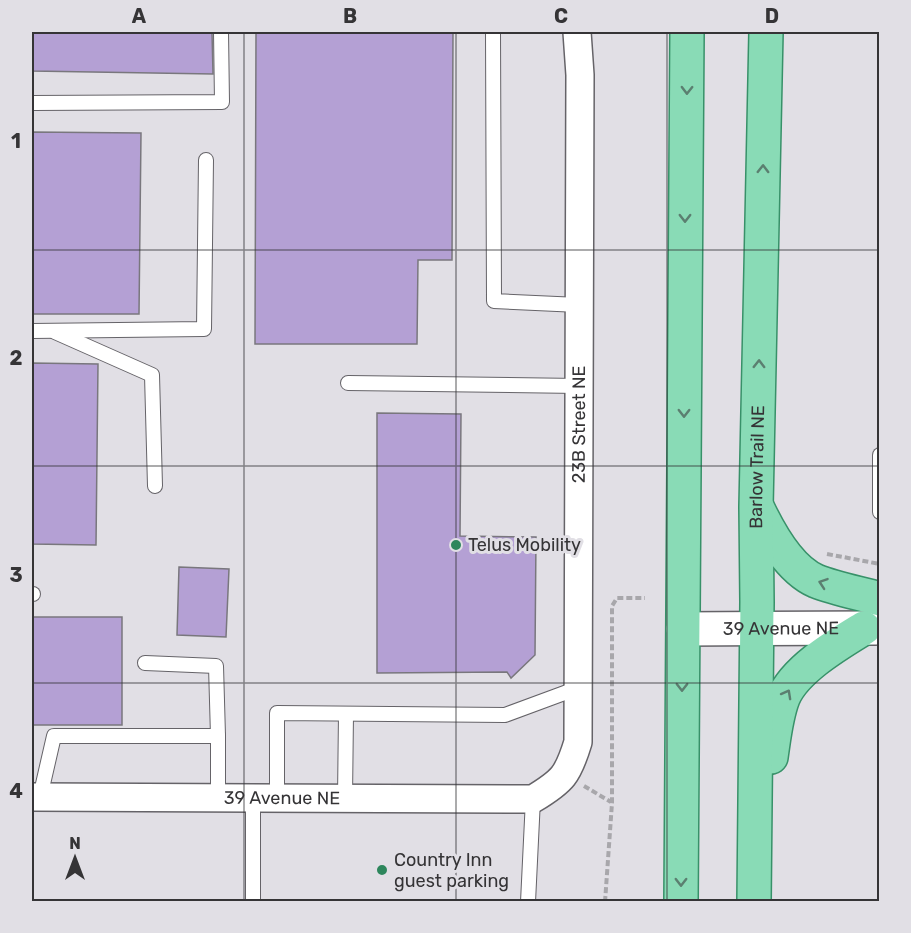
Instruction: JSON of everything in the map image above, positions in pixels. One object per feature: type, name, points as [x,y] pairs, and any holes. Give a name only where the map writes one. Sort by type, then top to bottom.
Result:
[{"type":"main road","points":[[681,902],[687,32]]},
{"type":"main road","name":"Barlow Trail NE","points":[[754,902],[756,507],[766,32]]},
{"type":"main road","points":[[756,507],[776,544],[805,573],[815,580],[879,599]]},
{"type":"main road","points":[[754,853],[784,696],[796,680],[824,652],[872,628]]},
{"type":"street","name":"23B Street NE","points":[[533,799],[554,786],[571,766],[578,742],[580,75],[577,32]]},
{"type":"street","name":"39 Avenue NE","points":[[682,629],[872,628]]},
{"type":"street","name":"39 Avenue NE","points":[[36,797],[533,799]]},
{"type":"lane","points":[[32,103],[222,102],[221,32]]},
{"type":"lane","points":[[493,32],[494,301],[579,305]]},
{"type":"lane","points":[[32,331],[204,329],[206,160]]},
{"type":"lane","points":[[51,330],[152,375],[155,486]]},
{"type":"lane","points":[[348,383],[579,386]]},
{"type":"lane","points":[[879,455],[879,512]]},
{"type":"lane","points":[[146,663],[216,666],[218,797]]},
{"type":"lane","points":[[254,902],[277,713],[505,715],[578,688]]},
{"type":"lane","points":[[345,798],[346,714]]},
{"type":"lane","points":[[36,797],[54,736],[218,736]]},
{"type":"lane","points":[[528,902],[533,799]]},
{"type":"path","points":[[819,552],[879,564]]},
{"type":"path","points":[[605,902],[612,802],[612,606],[617,598],[645,598]]},
{"type":"path","points":[[564,774],[612,802]]},
{"type":"building","points":[[32,32],[212,32],[213,74],[32,71]]},
{"type":"building","points":[[256,32],[453,32],[452,260],[418,260],[417,344],[255,344]]},
{"type":"building","points":[[32,132],[141,133],[139,314],[32,314]]},
{"type":"building","points":[[32,363],[98,364],[96,545],[32,544]]},
{"type":"building","name":"Telus Mobility","points":[[377,413],[461,414],[460,536],[536,537],[535,655],[511,678],[507,672],[377,673]]},
{"type":"building","points":[[179,567],[229,569],[226,637],[177,635]]},
{"type":"building","points":[[32,617],[122,617],[122,725],[32,725]]},
{"type":"place","name":"Telus Mobility","points":[[456,545]]},
{"type":"place","name":"Country Inn guest parking","points":[[382,870]]}]
